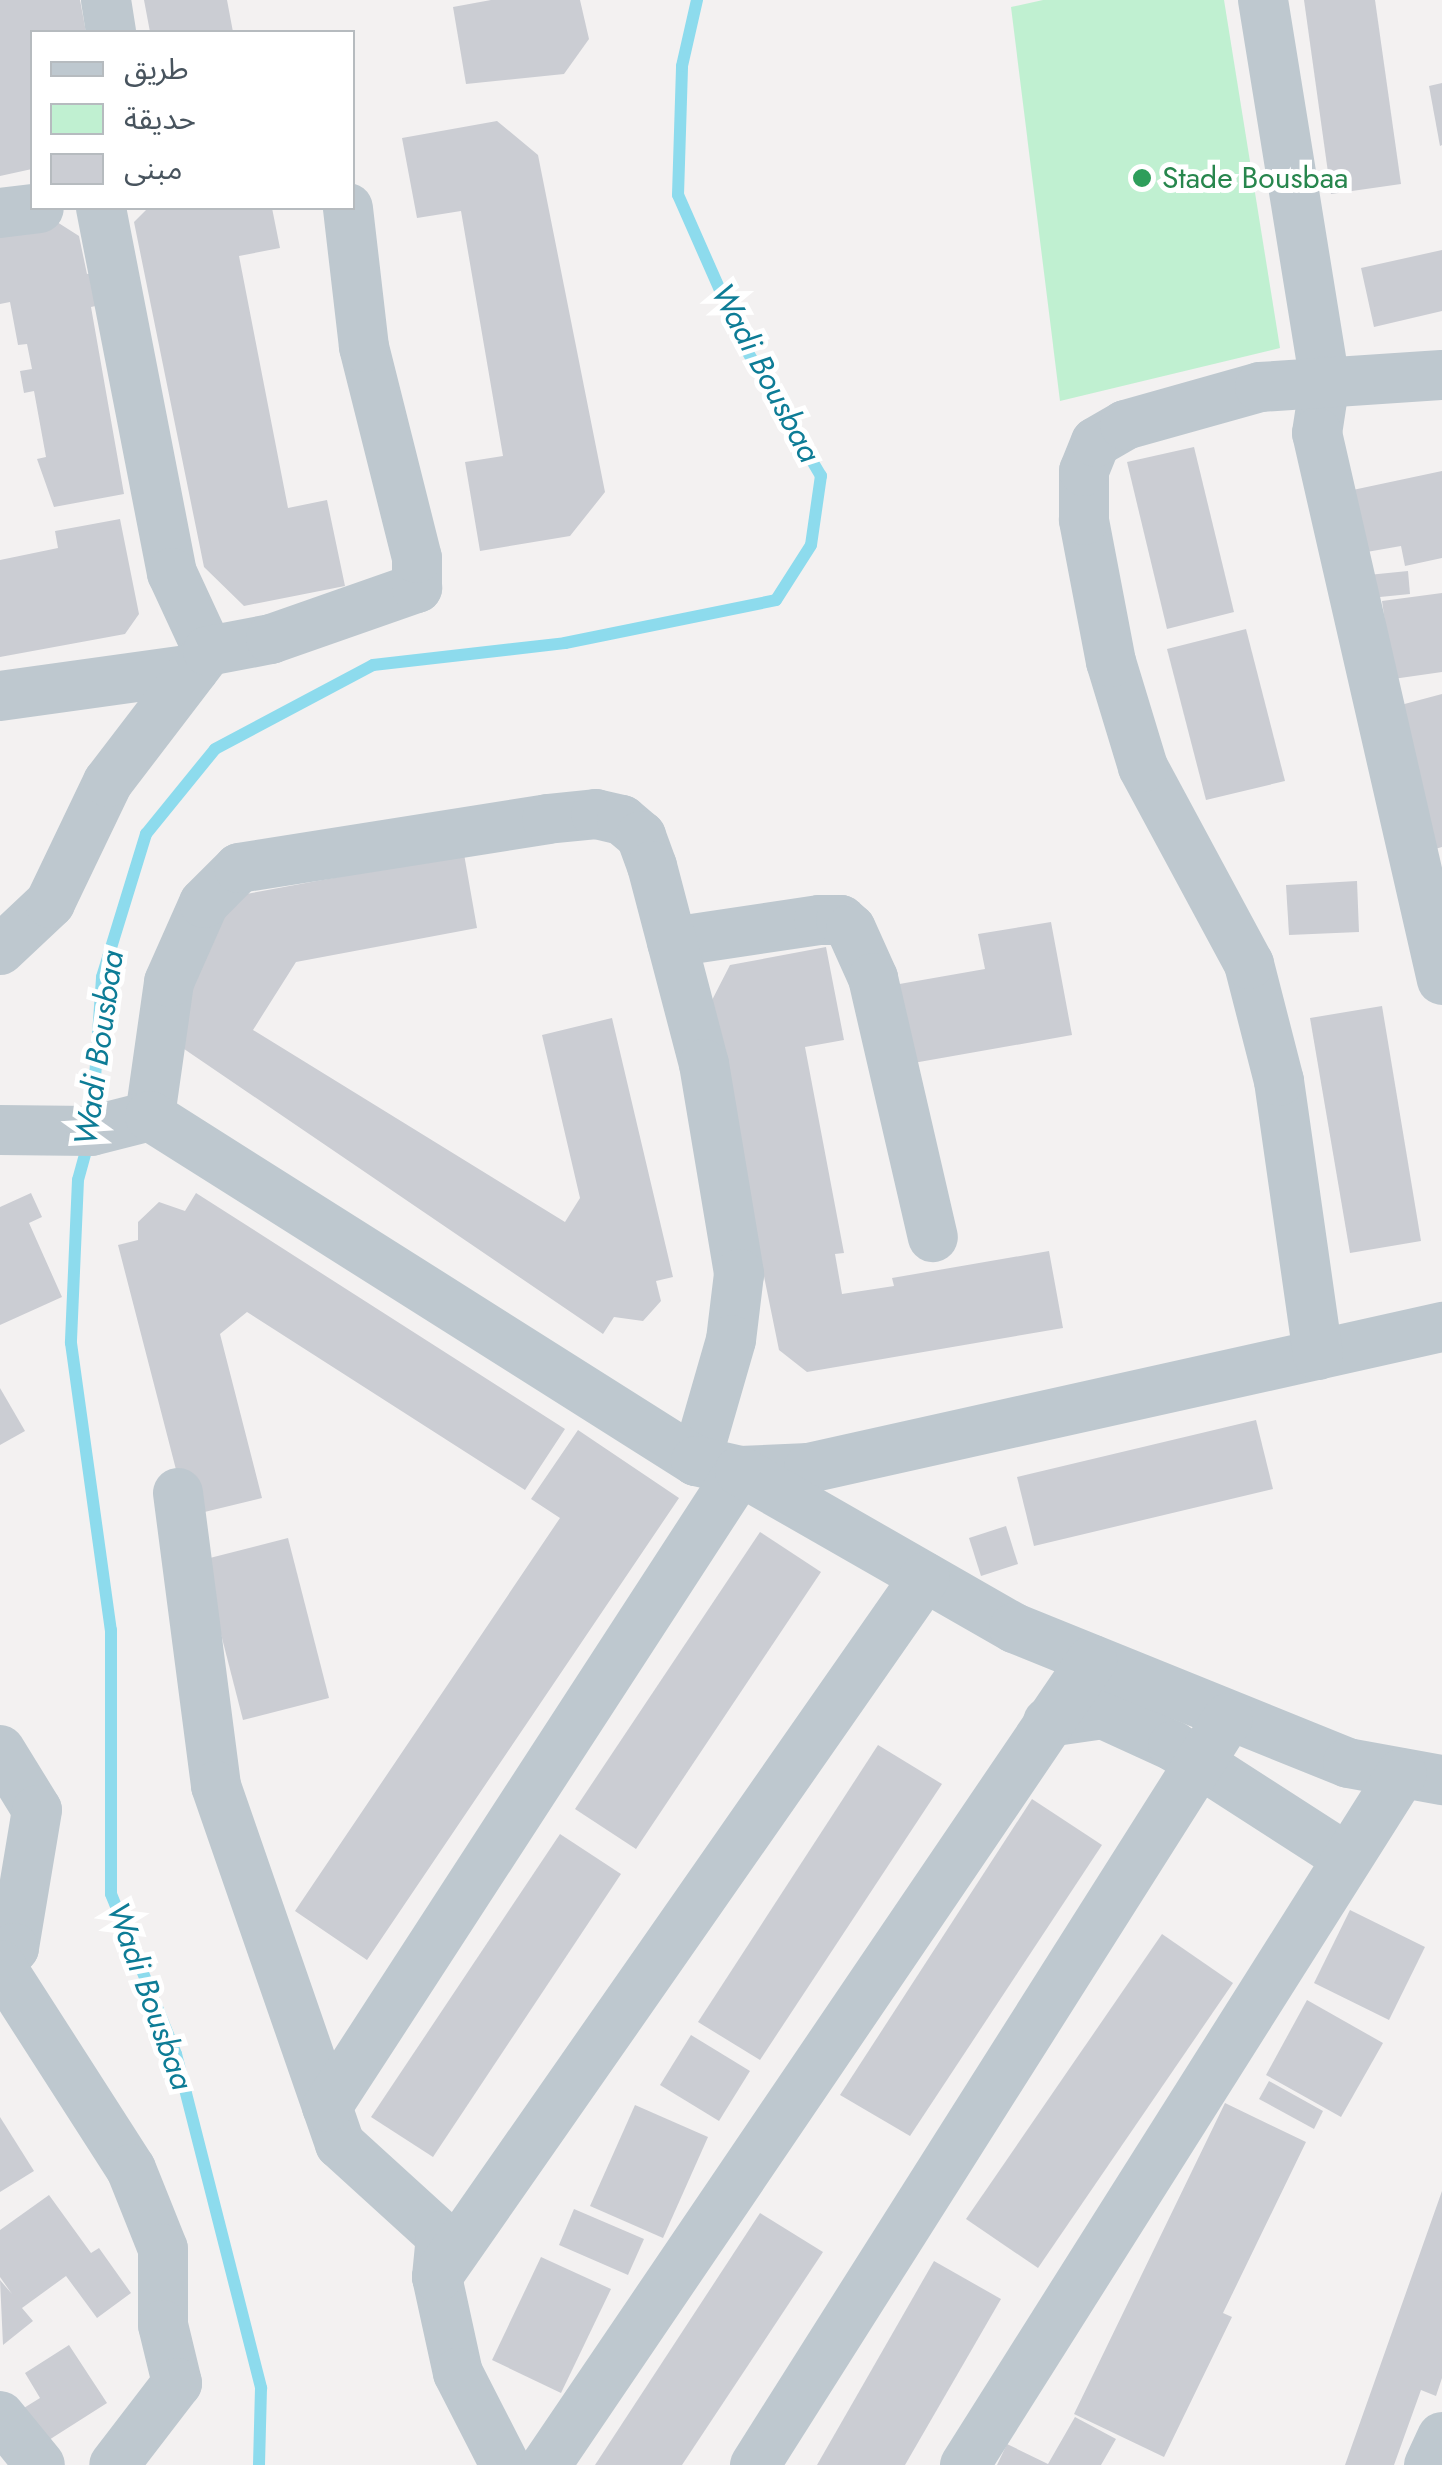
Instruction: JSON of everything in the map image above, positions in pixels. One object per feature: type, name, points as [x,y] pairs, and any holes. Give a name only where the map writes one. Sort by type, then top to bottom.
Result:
[{"type":"street","points":[[106,0],[111,30]]},
{"type":"street","points":[[1263,0],[1324,381],[1316,433],[1442,980]]},
{"type":"street","points":[[0,213],[30,209]]},
{"type":"street","points":[[100,210],[172,573],[201,660]]},
{"type":"street","points":[[0,696],[201,660],[417,588],[417,558],[364,346],[348,210]]},
{"type":"street","points":[[1318,1355],[1279,1081],[1249,964],[1143,768],[1111,662],[1084,520],[1084,471],[1096,442],[1125,426],[1260,387],[1442,375]]},
{"type":"street","points":[[0,950],[50,903],[108,782],[201,660]]},
{"type":"street","points":[[150,1116],[169,982],[204,902],[239,868],[320,850],[596,814],[622,820],[641,836],[704,1064],[739,1274],[718,1466],[327,2107]]},
{"type":"street","points":[[672,942],[819,920],[841,920],[851,929],[873,978],[933,1237]]},
{"type":"street","points":[[0,1130],[91,1131],[150,1116],[718,1466],[1014,1628],[1348,1764],[1422,1776]]},
{"type":"street","points":[[718,1466],[808,1468],[1442,1328]]},
{"type":"street","points":[[178,1493],[216,1786],[340,2144],[441,2236],[437,2277],[458,2373],[504,2465]]},
{"type":"street","points":[[437,2277],[925,1577]]},
{"type":"street","points":[[546,2465],[1092,1660]]},
{"type":"street","points":[[1048,1722],[1102,1714],[1199,1760],[1344,1857]]},
{"type":"street","points":[[755,2465],[1228,1718]]},
{"type":"street","points":[[0,1750],[37,1810],[14,1948],[0,1963],[131,2169],[162,2249],[162,2325],[177,2383],[114,2465]]},
{"type":"street","points":[[965,2465],[1344,1857],[1422,1776]]},
{"type":"street","points":[[0,2416],[40,2465]]},
{"type":"street","points":[[1429,2465],[1442,2437]]},
{"type":"green space","name":"Stade Bousbaa","points":[[1043,0],[1224,0],[1280,348],[1060,401],[1011,7]]},
{"type":"building","points":[[0,0],[80,0],[86,30],[30,30],[30,169],[0,176]]},
{"type":"building","points":[[144,0],[227,0],[233,30],[150,30]]},
{"type":"building","points":[[491,0],[580,0],[589,39],[564,74],[466,84],[453,7]]},
{"type":"building","points":[[1304,0],[1375,0],[1401,184],[1331,194]]},
{"type":"building","points":[[1442,83],[1442,145],[1440,146],[1429,86]]},
{"type":"building","points":[[497,121],[538,155],[605,492],[570,536],[480,551],[465,462],[503,456],[461,211],[417,218],[402,138]]},
{"type":"building","points":[[146,210],[272,210],[280,248],[239,256],[288,508],[327,500],[345,586],[244,606],[204,567],[134,222]]},
{"type":"building","points":[[46,215],[79,236],[87,274],[95,273],[100,305],[91,307],[124,494],[54,507],[37,459],[46,457],[34,391],[24,393],[20,371],[32,369],[27,344],[18,345],[10,302],[0,304],[0,216]]},
{"type":"building","points":[[1442,250],[1442,311],[1374,327],[1361,268]]},
{"type":"building","points":[[1194,447],[1234,612],[1167,629],[1127,462]]},
{"type":"building","points":[[1442,471],[1442,558],[1405,566],[1401,546],[1361,553],[1348,491]]},
{"type":"building","points":[[120,519],[139,614],[125,634],[0,657],[0,560],[58,548],[55,531]]},
{"type":"building","points":[[1408,571],[1410,594],[1370,598],[1368,575]]},
{"type":"building","points":[[1442,593],[1442,672],[1393,679],[1382,601]]},
{"type":"building","points":[[1246,629],[1285,781],[1206,800],[1167,649]]},
{"type":"building","points":[[1442,694],[1442,847],[1435,849],[1397,706]]},
{"type":"building","points":[[464,854],[477,928],[296,962],[253,1030],[565,1222],[580,1198],[542,1035],[612,1018],[673,1277],[656,1281],[661,1301],[643,1321],[614,1317],[603,1334],[168,1038],[224,898]]},
{"type":"building","points":[[1357,881],[1359,932],[1289,935],[1286,885]]},
{"type":"building","points":[[1051,922],[1072,1035],[902,1065],[888,986],[985,969],[978,934]]},
{"type":"building","points":[[826,947],[844,1040],[805,1047],[844,1253],[835,1254],[842,1294],[894,1286],[892,1278],[1049,1251],[1063,1328],[807,1372],[779,1350],[709,1006],[730,965]]},
{"type":"building","points":[[1382,1006],[1421,1241],[1350,1253],[1310,1018]]},
{"type":"building","points":[[31,1193],[42,1217],[29,1223],[62,1297],[0,1325],[0,1207]]},
{"type":"building","points":[[196,1193],[565,1429],[525,1490],[247,1312],[220,1334],[262,1498],[188,1516],[118,1245],[138,1240],[138,1222],[159,1202],[185,1211]]},
{"type":"building","points":[[0,1388],[25,1431],[0,1445]]},
{"type":"building","points":[[1256,1420],[1273,1489],[1034,1546],[1017,1477]]},
{"type":"building","points":[[578,1430],[679,1498],[367,1960],[295,1911],[560,1518],[531,1499]]},
{"type":"building","points":[[1006,1526],[1018,1564],[981,1576],[969,1538]]},
{"type":"building","points":[[760,1532],[821,1572],[636,1849],[575,1809]]},
{"type":"building","points":[[288,1538],[329,1698],[243,1720],[202,1560]]},
{"type":"building","points":[[878,1745],[942,1784],[760,2060],[698,2022]]},
{"type":"building","points":[[1032,1799],[1102,1845],[910,2136],[840,2095]]},
{"type":"building","points":[[560,1834],[621,1874],[433,2157],[371,2117]]},
{"type":"building","points":[[1350,1910],[1425,1947],[1389,2020],[1314,1983]]},
{"type":"building","points":[[1162,1934],[1233,1983],[1038,2268],[966,2219]]},
{"type":"building","points":[[1307,2000],[1383,2043],[1341,2117],[1266,2075]]},
{"type":"building","points":[[691,2035],[750,2071],[719,2121],[660,2085]]},
{"type":"building","points":[[1269,2081],[1323,2111],[1314,2129],[1259,2099]]},
{"type":"building","points":[[1225,2103],[1306,2142],[1223,2313],[1232,2317],[1164,2457],[1074,2414]]},
{"type":"building","points":[[635,2105],[708,2137],[663,2238],[590,2206]]},
{"type":"building","points":[[0,2117],[34,2171],[0,2192]]},
{"type":"building","points":[[1442,2191],[1442,2378],[1436,2396],[1421,2390],[1394,2465],[1345,2465]]},
{"type":"building","points":[[49,2195],[91,2253],[99,2248],[131,2293],[97,2318],[66,2276],[22,2308],[33,2321],[3,2345],[0,2280],[12,2294],[0,2277],[0,2230]]},
{"type":"building","points":[[574,2209],[644,2239],[628,2275],[559,2245]]},
{"type":"building","points":[[760,2213],[823,2252],[682,2465],[595,2465]]},
{"type":"building","points":[[541,2257],[611,2289],[561,2393],[492,2360]]},
{"type":"building","points":[[934,2261],[1001,2299],[905,2465],[817,2465]]},
{"type":"building","points":[[69,2345],[107,2403],[41,2445],[19,2411],[40,2398],[25,2373]]},
{"type":"building","points":[[1075,2417],[1116,2439],[1101,2465],[997,2465],[1007,2444],[1048,2464]]},
{"type":"waterway","name":"Wadi Bousbaa","points":[[92,1121],[102,977],[146,834],[215,749],[373,665],[565,643],[776,600],[811,545],[821,476],[746,349],[678,195],[682,66],[697,0]]},
{"type":"waterway","name":"Wadi Bousbaa","points":[[89,1140],[78,1180],[71,1343],[111,1630],[111,1894],[176,2054],[261,2388],[259,2465]]},
{"type":"place","name":"Stade Bousbaa","points":[[1142,178]]}]
